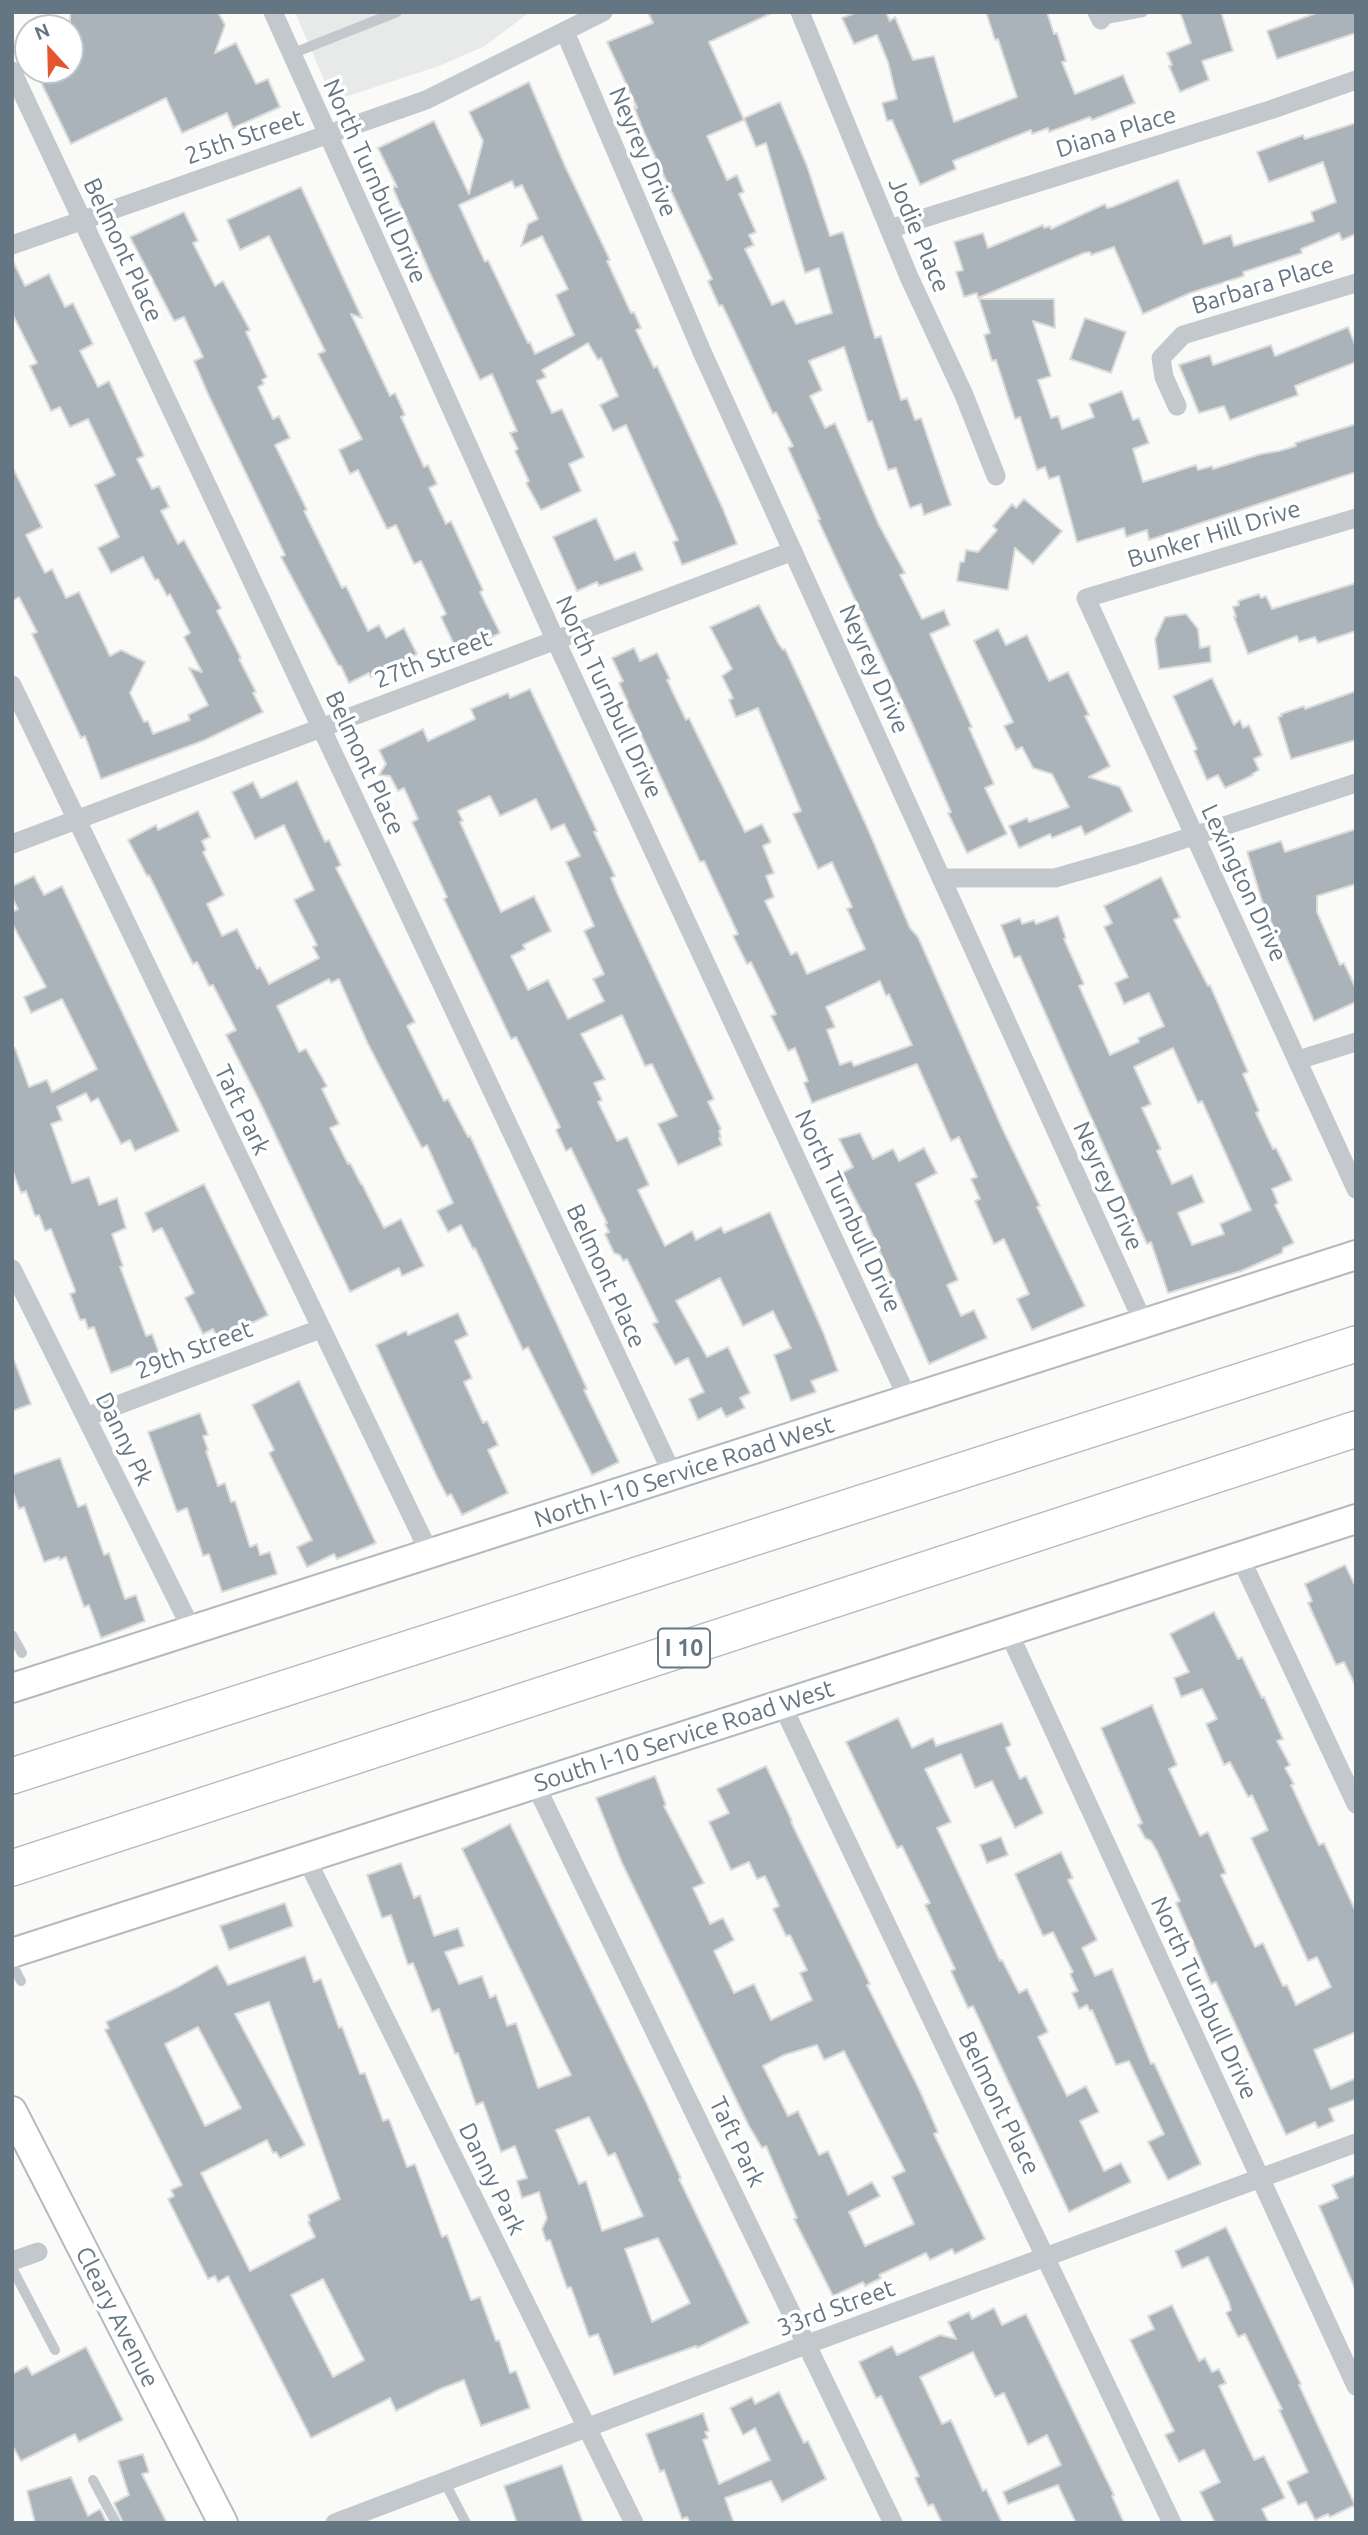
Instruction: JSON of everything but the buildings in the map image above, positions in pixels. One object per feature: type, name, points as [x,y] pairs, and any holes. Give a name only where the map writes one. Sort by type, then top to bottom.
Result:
[{"type":"highway","points":[[12,1776],[1356,1344]]},
{"type":"highway","name":"I 10","points":[[12,1868],[1356,1429]]},
{"type":"street","name":"North Turnbull Drive","points":[[273,12],[555,639],[908,1399]]},
{"type":"street","name":"25th Street","points":[[12,245],[426,100],[603,12]]},
{"type":"street","name":"Jodie Place","points":[[800,12],[909,277],[964,395],[996,476]]},
{"type":"street","name":"Neyrey Drive","points":[[565,32],[703,354],[1144,1324]]},
{"type":"street","name":"Belmont Place","points":[[12,71],[673,1475]]},
{"type":"street","name":"Diana Place","points":[[889,229],[1270,110],[1356,80]]},
{"type":"street","name":"Barbara Place","points":[[1177,406],[1164,377],[1161,358],[1183,335],[1356,283]]},
{"type":"street","name":"Bunker Hill Drive","points":[[1086,598],[1356,518]]},
{"type":"street","name":"27th Street","points":[[12,844],[793,551]]},
{"type":"street","name":"Lexington Drive","points":[[1086,598],[1356,1189]]},
{"type":"street","name":"Taft Park","points":[[12,685],[430,1554]]},
{"type":"street","points":[[941,878],[1055,878],[1135,855],[1356,783]]},
{"type":"street","points":[[1298,1060],[1356,1042]]},
{"type":"street","name":"North I-10 Service Road West","points":[[12,1688],[1356,1255]]},
{"type":"street","name":"Danny Pk","points":[[12,1269],[192,1630]]},
{"type":"street","name":"29th Street","points":[[86,1417],[320,1329]]},
{"type":"street","name":"South I-10 Service Road West","points":[[12,1953],[1356,1519]]},
{"type":"street","points":[[1240,1557],[1356,1804]]},
{"type":"street","name":"North Turnbull Drive","points":[[1008,1631],[1356,2386]]},
{"type":"street","name":"Belmont Place","points":[[782,1705],[1172,2523]]},
{"type":"street","name":"Taft Park","points":[[535,1784],[808,2344],[892,2523]]},
{"type":"street","name":"Danny Park","points":[[306,1858],[634,2523]]},
{"type":"street","name":"Cleary Avenue","points":[[12,2111],[223,2523]]},
{"type":"street","name":"33rd Street","points":[[335,2523],[808,2344],[1356,2143]]},
{"type":"street","points":[[12,2261],[38,2252]]},
{"type":"lane","points":[[291,54],[397,12]]},
{"type":"lane","points":[[1099,16],[1143,12]]},
{"type":"lane","points":[[12,1635],[22,1653]]},
{"type":"lane","points":[[12,1964],[21,1981]]},
{"type":"lane","points":[[12,2268],[55,2350]]},
{"type":"lane","points":[[93,2480],[116,2523]]},
{"type":"lane","points":[[444,2481],[466,2523]]},
{"type":"shaded area","points":[[295,12],[530,12],[485,46],[439,66],[333,101]]}]
